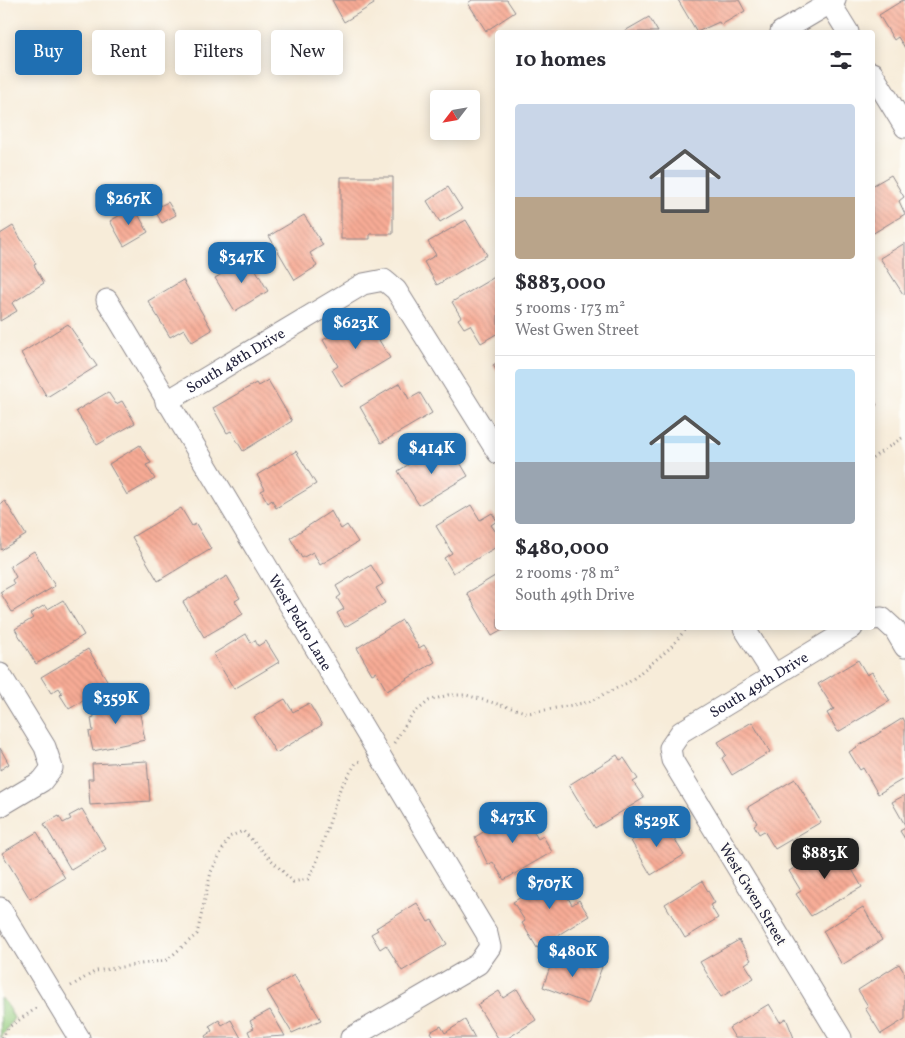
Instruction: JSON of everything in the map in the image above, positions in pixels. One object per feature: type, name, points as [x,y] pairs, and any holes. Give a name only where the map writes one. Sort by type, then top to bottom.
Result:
[{"type":"street","points":[[784,30],[833,1],[847,30]]},
{"type":"street","points":[[875,78],[905,127]]},
{"type":"street","name":"South 48th Drive","points":[[166,402],[363,284],[384,280],[396,290],[495,449]]},
{"type":"street","name":"West Pedro Lane","points":[[107,300],[166,402],[487,934],[490,947],[478,964],[351,1038]]},
{"type":"street","points":[[877,619],[894,630],[905,647]]},
{"type":"street","points":[[745,630],[774,675]]},
{"type":"street","name":"South 49th Drive","points":[[670,748],[681,732],[849,630]]},
{"type":"street","points":[[0,674],[44,747],[52,768],[42,781],[0,806]]},
{"type":"street","name":"West Gwen Street","points":[[670,748],[672,760],[841,1038]]},
{"type":"street","points":[[0,908],[78,1038]]},
{"type":"path","points":[[875,456],[905,436]]},
{"type":"path","points":[[2,1038],[9,1027],[96,971],[167,960],[197,934],[211,872],[230,837],[243,831],[293,882],[308,878],[316,864],[340,789],[356,763],[396,742],[411,716],[429,701],[448,695],[466,695],[529,713],[589,702],[629,682],[669,649],[685,630]]},
{"type":"green space","points":[[0,998],[6,1003],[14,1018],[1,1038]]},
{"type":"building","points":[[332,0],[372,0],[374,4],[344,22]]},
{"type":"building","points":[[472,0],[507,0],[515,12],[486,31],[468,3]]},
{"type":"building","points":[[678,0],[739,0],[745,11],[721,25],[719,22],[701,30],[696,30]]},
{"type":"building","points":[[905,0],[905,48],[898,37],[894,40],[879,15]]},
{"type":"building","points":[[649,17],[657,30],[626,30]]},
{"type":"building","points":[[891,175],[904,197],[899,201],[905,214],[875,232],[875,184]]},
{"type":"building","points":[[341,177],[393,177],[393,234],[370,234],[370,239],[341,239]]},
{"type":"building","points":[[448,187],[462,209],[440,222],[427,201]]},
{"type":"building","points":[[168,202],[176,215],[162,223],[154,209]]},
{"type":"building","points":[[134,207],[148,232],[124,246],[110,221]]},
{"type":"building","points":[[304,215],[323,245],[310,253],[317,266],[295,280],[269,236]]},
{"type":"building","points":[[466,220],[487,255],[437,285],[424,262],[436,255],[428,242]]},
{"type":"building","points":[[13,226],[36,264],[34,265],[44,283],[12,303],[17,311],[0,321],[0,234]]},
{"type":"building","points":[[905,243],[905,293],[903,294],[880,258]]},
{"type":"building","points":[[249,258],[268,291],[235,311],[215,278]]},
{"type":"building","points":[[495,277],[495,335],[481,343],[470,325],[464,328],[458,319],[461,317],[452,302]]},
{"type":"building","points":[[183,280],[212,330],[192,342],[184,329],[170,337],[148,301]]},
{"type":"building","points":[[368,314],[383,338],[379,340],[390,358],[342,387],[332,370],[338,366],[323,340]]},
{"type":"building","points":[[68,324],[97,366],[47,397],[21,353]]},
{"type":"building","points":[[268,380],[292,421],[243,451],[231,431],[227,433],[213,408],[256,383],[258,386]]},
{"type":"building","points":[[400,383],[409,399],[420,393],[432,413],[381,443],[360,407]]},
{"type":"building","points":[[108,392],[116,404],[122,401],[135,423],[97,445],[76,411]]},
{"type":"building","points":[[140,445],[151,463],[146,465],[155,479],[127,495],[109,464]]},
{"type":"building","points":[[435,448],[441,458],[446,455],[449,458],[455,454],[468,476],[419,505],[398,471]]},
{"type":"building","points":[[296,451],[316,484],[276,508],[272,500],[268,503],[261,491],[265,489],[257,475]]},
{"type":"building","points":[[5,501],[26,535],[1,550],[0,504]]},
{"type":"building","points":[[471,505],[480,520],[492,513],[495,518],[495,522],[491,525],[495,531],[495,548],[453,573],[444,558],[452,553],[436,526]]},
{"type":"building","points":[[181,508],[192,526],[196,524],[211,549],[158,581],[132,537]]},
{"type":"building","points":[[331,511],[341,529],[347,525],[358,542],[320,565],[313,552],[302,558],[290,538]]},
{"type":"building","points":[[34,551],[55,586],[12,612],[0,592],[14,584],[12,580],[16,577],[10,566]]},
{"type":"building","points":[[371,565],[383,584],[376,588],[385,603],[345,627],[337,613],[344,609],[337,598],[341,595],[336,586]]},
{"type":"building","points":[[227,576],[240,598],[235,601],[243,614],[204,637],[183,602]]},
{"type":"building","points":[[495,576],[495,630],[502,630],[492,636],[467,593]]},
{"type":"building","points":[[63,600],[84,635],[36,664],[15,629],[33,618],[30,614],[45,605],[48,609]]},
{"type":"building","points":[[402,620],[419,648],[424,645],[435,662],[387,691],[376,672],[372,674],[357,648]]},
{"type":"building","points":[[246,634],[251,643],[255,640],[258,646],[266,641],[279,662],[234,689],[213,654]]},
{"type":"building","points":[[88,649],[110,685],[69,709],[60,695],[62,693],[59,688],[51,693],[41,677]]},
{"type":"building","points":[[858,660],[867,675],[872,672],[890,701],[838,732],[827,713],[834,709],[818,684]]},
{"type":"building","points":[[137,699],[145,740],[93,751],[89,732],[93,731],[91,718],[94,717],[92,708]]},
{"type":"building","points":[[285,699],[293,712],[309,703],[322,725],[276,753],[254,717]]},
{"type":"building","points":[[903,718],[905,722],[905,778],[878,794],[863,768],[860,770],[849,752]]},
{"type":"building","points":[[752,722],[770,752],[732,775],[722,758],[726,755],[718,742]]},
{"type":"building","points":[[0,748],[9,764],[0,770]]},
{"type":"building","points":[[617,755],[620,760],[624,758],[638,779],[633,782],[644,798],[595,828],[569,785]]},
{"type":"building","points":[[147,761],[150,801],[90,805],[88,779],[93,779],[92,764]]},
{"type":"building","points":[[795,779],[821,822],[775,849],[764,831],[759,834],[754,825],[757,823],[748,807]]},
{"type":"building","points":[[905,795],[905,825],[892,802]]},
{"type":"building","points":[[526,807],[536,826],[532,829],[538,839],[543,836],[552,852],[504,880],[493,862],[488,865],[475,837]]},
{"type":"building","points":[[82,809],[106,849],[71,870],[44,824],[59,816],[63,823],[71,819],[69,816]]},
{"type":"building","points":[[664,822],[684,855],[651,875],[631,841]]},
{"type":"building","points":[[905,828],[905,839],[900,831]]},
{"type":"building","points":[[37,832],[65,878],[30,899],[2,853]]},
{"type":"building","points":[[837,843],[862,887],[811,916],[796,894],[801,891],[789,871]]},
{"type":"building","points":[[562,872],[573,889],[566,894],[572,905],[579,900],[589,916],[537,948],[522,923],[525,921],[513,902]]},
{"type":"building","points":[[702,881],[715,903],[710,905],[718,918],[685,938],[665,904]]},
{"type":"building","points":[[417,903],[428,922],[432,920],[447,944],[402,971],[386,945],[380,949],[371,934],[378,930],[376,928]]},
{"type":"building","points":[[863,907],[882,940],[842,965],[823,931]]},
{"type":"building","points":[[739,940],[751,960],[745,964],[754,978],[721,997],[700,962]]},
{"type":"building","points":[[568,954],[602,967],[588,1004],[543,987],[552,961],[560,964],[562,961],[565,962]]},
{"type":"building","points":[[899,964],[905,974],[905,1019],[881,1034],[865,1008],[868,1006],[858,990]]},
{"type":"building","points":[[294,975],[321,1020],[292,1033],[267,991]]},
{"type":"building","points":[[517,989],[536,1020],[508,1038],[498,1038],[477,1005],[499,991],[503,998]]},
{"type":"building","points":[[769,1004],[780,1022],[786,1018],[794,1038],[735,1038],[729,1028]]},
{"type":"building","points":[[270,1010],[285,1036],[251,1038],[248,1031],[254,1028],[250,1021]]},
{"type":"building","points":[[219,1020],[222,1025],[231,1020],[241,1038],[206,1038],[205,1036],[212,1031],[209,1026]]},
{"type":"building","points":[[465,1020],[475,1038],[434,1038],[430,1032],[441,1026],[445,1033]]}]
